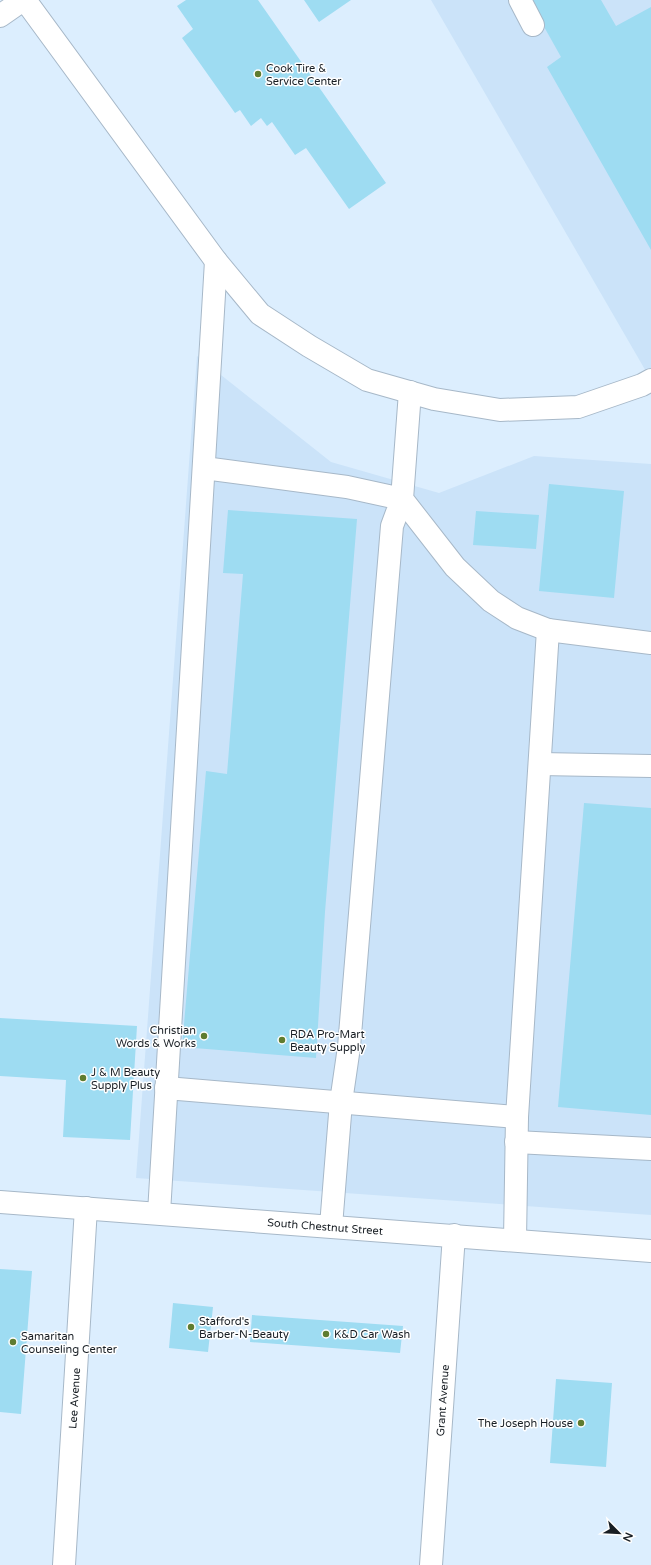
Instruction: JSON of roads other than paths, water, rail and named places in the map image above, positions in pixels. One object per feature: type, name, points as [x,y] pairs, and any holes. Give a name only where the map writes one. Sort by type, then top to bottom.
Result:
[{"type":"main road","points":[[0,16],[24,0],[216,260],[260,314],[309,346],[367,380],[434,399],[500,410],[578,406],[642,386],[651,380]]},
{"type":"main road","points":[[520,0],[533,25]]},
{"type":"main road","points":[[159,1213],[216,260]]},
{"type":"main road","points":[[331,1226],[341,1102],[349,1047],[392,526],[402,499],[410,392]]},
{"type":"main road","points":[[204,468],[347,487],[402,499],[455,567],[491,601],[516,618],[548,630],[651,643]]},
{"type":"main road","points":[[515,1240],[517,1117],[548,630]]},
{"type":"main road","points":[[540,764],[651,766]]},
{"type":"main road","points":[[166,1088],[517,1117]]},
{"type":"main road","points":[[516,1142],[651,1149]]},
{"type":"main road","name":"South Chestnut Street","points":[[0,1202],[651,1250]]},
{"type":"main road","name":"Lee Avenue","points":[[64,1565],[86,1208]]},
{"type":"main road","name":"Grant Avenue","points":[[431,1565],[454,1235]]},
{"type":"place","name":"Cook Tire & Service Center","points":[[258,74]]},
{"type":"place","name":"Christian Words & Works","points":[[204,1036]]},
{"type":"place","name":"RDA Pro-Mart Beauty Supply","points":[[282,1040]]},
{"type":"place","name":"J & M Beauty Supply Plus","points":[[83,1078]]},
{"type":"place","name":"Stafford's Barber-N-Beauty","points":[[191,1327]]},
{"type":"place","name":"K&D Car Wash","points":[[326,1334]]},
{"type":"place","name":"Samaritan Counseling Center","points":[[13,1342]]},
{"type":"place","name":"The Joseph House","points":[[581,1423]]}]
